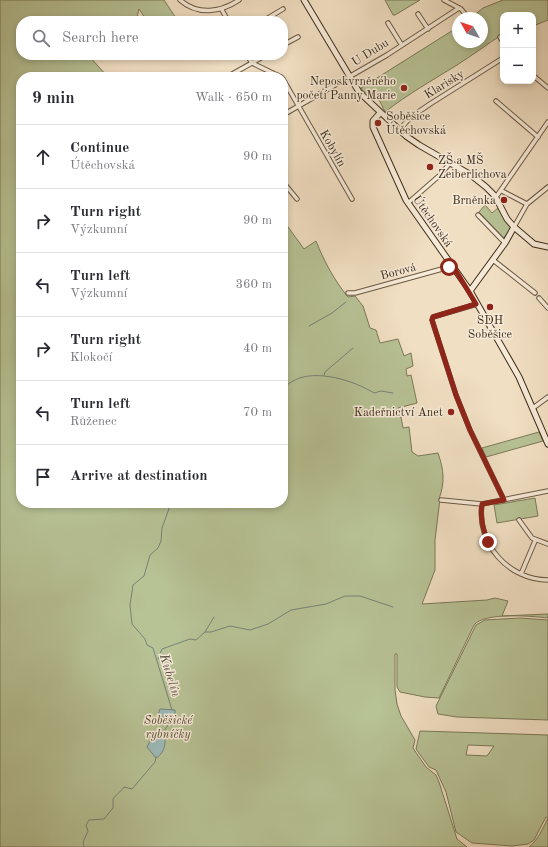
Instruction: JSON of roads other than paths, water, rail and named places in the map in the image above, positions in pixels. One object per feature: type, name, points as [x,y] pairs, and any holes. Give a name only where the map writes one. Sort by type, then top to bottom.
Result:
[{"type":"street","points":[[180,0],[198,10],[222,10],[239,0]]},
{"type":"street","points":[[304,0],[356,89],[380,113],[418,145],[471,175],[496,198],[514,227],[534,244],[548,247]]},
{"type":"street","points":[[444,0],[450,1],[463,12]]},
{"type":"street","name":"U Dubu","points":[[288,112],[428,29],[459,8]]},
{"type":"street","points":[[271,16],[283,9]]},
{"type":"street","points":[[222,10],[225,16]]},
{"type":"street","points":[[418,14],[428,29]]},
{"type":"street","name":"U Dubu","points":[[388,23],[401,44]]},
{"type":"street","points":[[288,42],[298,37]]},
{"type":"street","points":[[250,60],[252,63],[270,72]]},
{"type":"street","points":[[236,72],[257,60]]},
{"type":"street","name":"Klarisky","points":[[399,130],[411,117],[500,60]]},
{"type":"street","points":[[536,77],[546,86],[548,81]]},
{"type":"street","name":"Kobylín","points":[[288,90],[352,199]]},
{"type":"street","points":[[496,101],[538,137]]},
{"type":"street","name":"Útěchovská","points":[[380,113],[373,121],[373,127],[408,203],[470,291],[476,304],[519,376],[548,444]]},
{"type":"street","points":[[496,198],[548,122]]},
{"type":"street","points":[[408,203],[440,175],[450,163]]},
{"type":"street","points":[[470,291],[506,243],[527,204],[546,192],[548,187]]},
{"type":"street","points":[[288,188],[297,199]]},
{"type":"street","points":[[502,191],[527,204]]},
{"type":"street","points":[[478,215],[506,243]]},
{"type":"street","points":[[493,260],[535,294]]},
{"type":"street","name":"Borová","points":[[348,293],[355,293],[453,266]]},
{"type":"street","points":[[539,298],[548,308]]},
{"type":"street","points":[[476,304],[433,317],[432,320],[456,395],[470,430],[504,500]]},
{"type":"street","points":[[533,408],[548,397]]},
{"type":"street","points":[[441,500],[482,504],[548,491]]},
{"type":"street","points":[[482,504],[481,512],[483,527],[490,546],[505,565],[536,580],[548,580]]},
{"type":"street","points":[[520,520],[527,532],[535,540],[548,544]]},
{"type":"street","points":[[521,574],[535,540]]},
{"type":"water","points":[[160,709],[175,710],[175,716],[164,718],[158,715]]},
{"type":"water","points":[[160,731],[163,734],[165,745],[162,753],[156,758],[147,747],[151,739]]},
{"type":"waterway","points":[[309,326],[332,313],[346,302]]},
{"type":"waterway","points":[[324,375],[325,372],[353,348]]},
{"type":"waterway","points":[[288,385],[302,377],[323,376],[356,384],[374,393],[381,391],[393,393]]},
{"type":"waterway","name":"Kubelín","points":[[169,508],[162,528],[161,541],[158,548],[150,555],[144,576],[133,585],[130,605],[132,624],[145,639],[147,645],[153,648],[172,710]]},
{"type":"waterway","points":[[158,659],[162,649],[190,639],[196,640],[205,632],[211,632],[230,626],[250,630],[268,624],[291,610],[326,604],[345,596],[360,596],[393,607]]},
{"type":"waterway","points":[[205,632],[214,617]]},
{"type":"waterway","name":"Kubelín","points":[[163,733],[173,717]]},
{"type":"waterway","name":"Kubelín","points":[[84,847],[83,842],[88,831],[86,825],[89,820],[104,819],[113,808],[114,797],[124,787],[132,789],[155,762],[156,757]]},
{"type":"place","name":"Neposkvrněného početí Panny Marie","points":[[404,88]]},
{"type":"place","name":"Soběšice Útěchovská","points":[[378,123]]},
{"type":"place","name":"ZŠ a MŠ Zeiberlichova","points":[[430,167]]},
{"type":"place","name":"Brněnka","points":[[504,200]]},
{"type":"place","name":"SDH Soběšice","points":[[490,307]]},
{"type":"place","name":"Kadeřnictví Anet","points":[[451,412]]},
{"type":"park label","name":"Soběšické rybníčky","points":[[168,727]]}]
